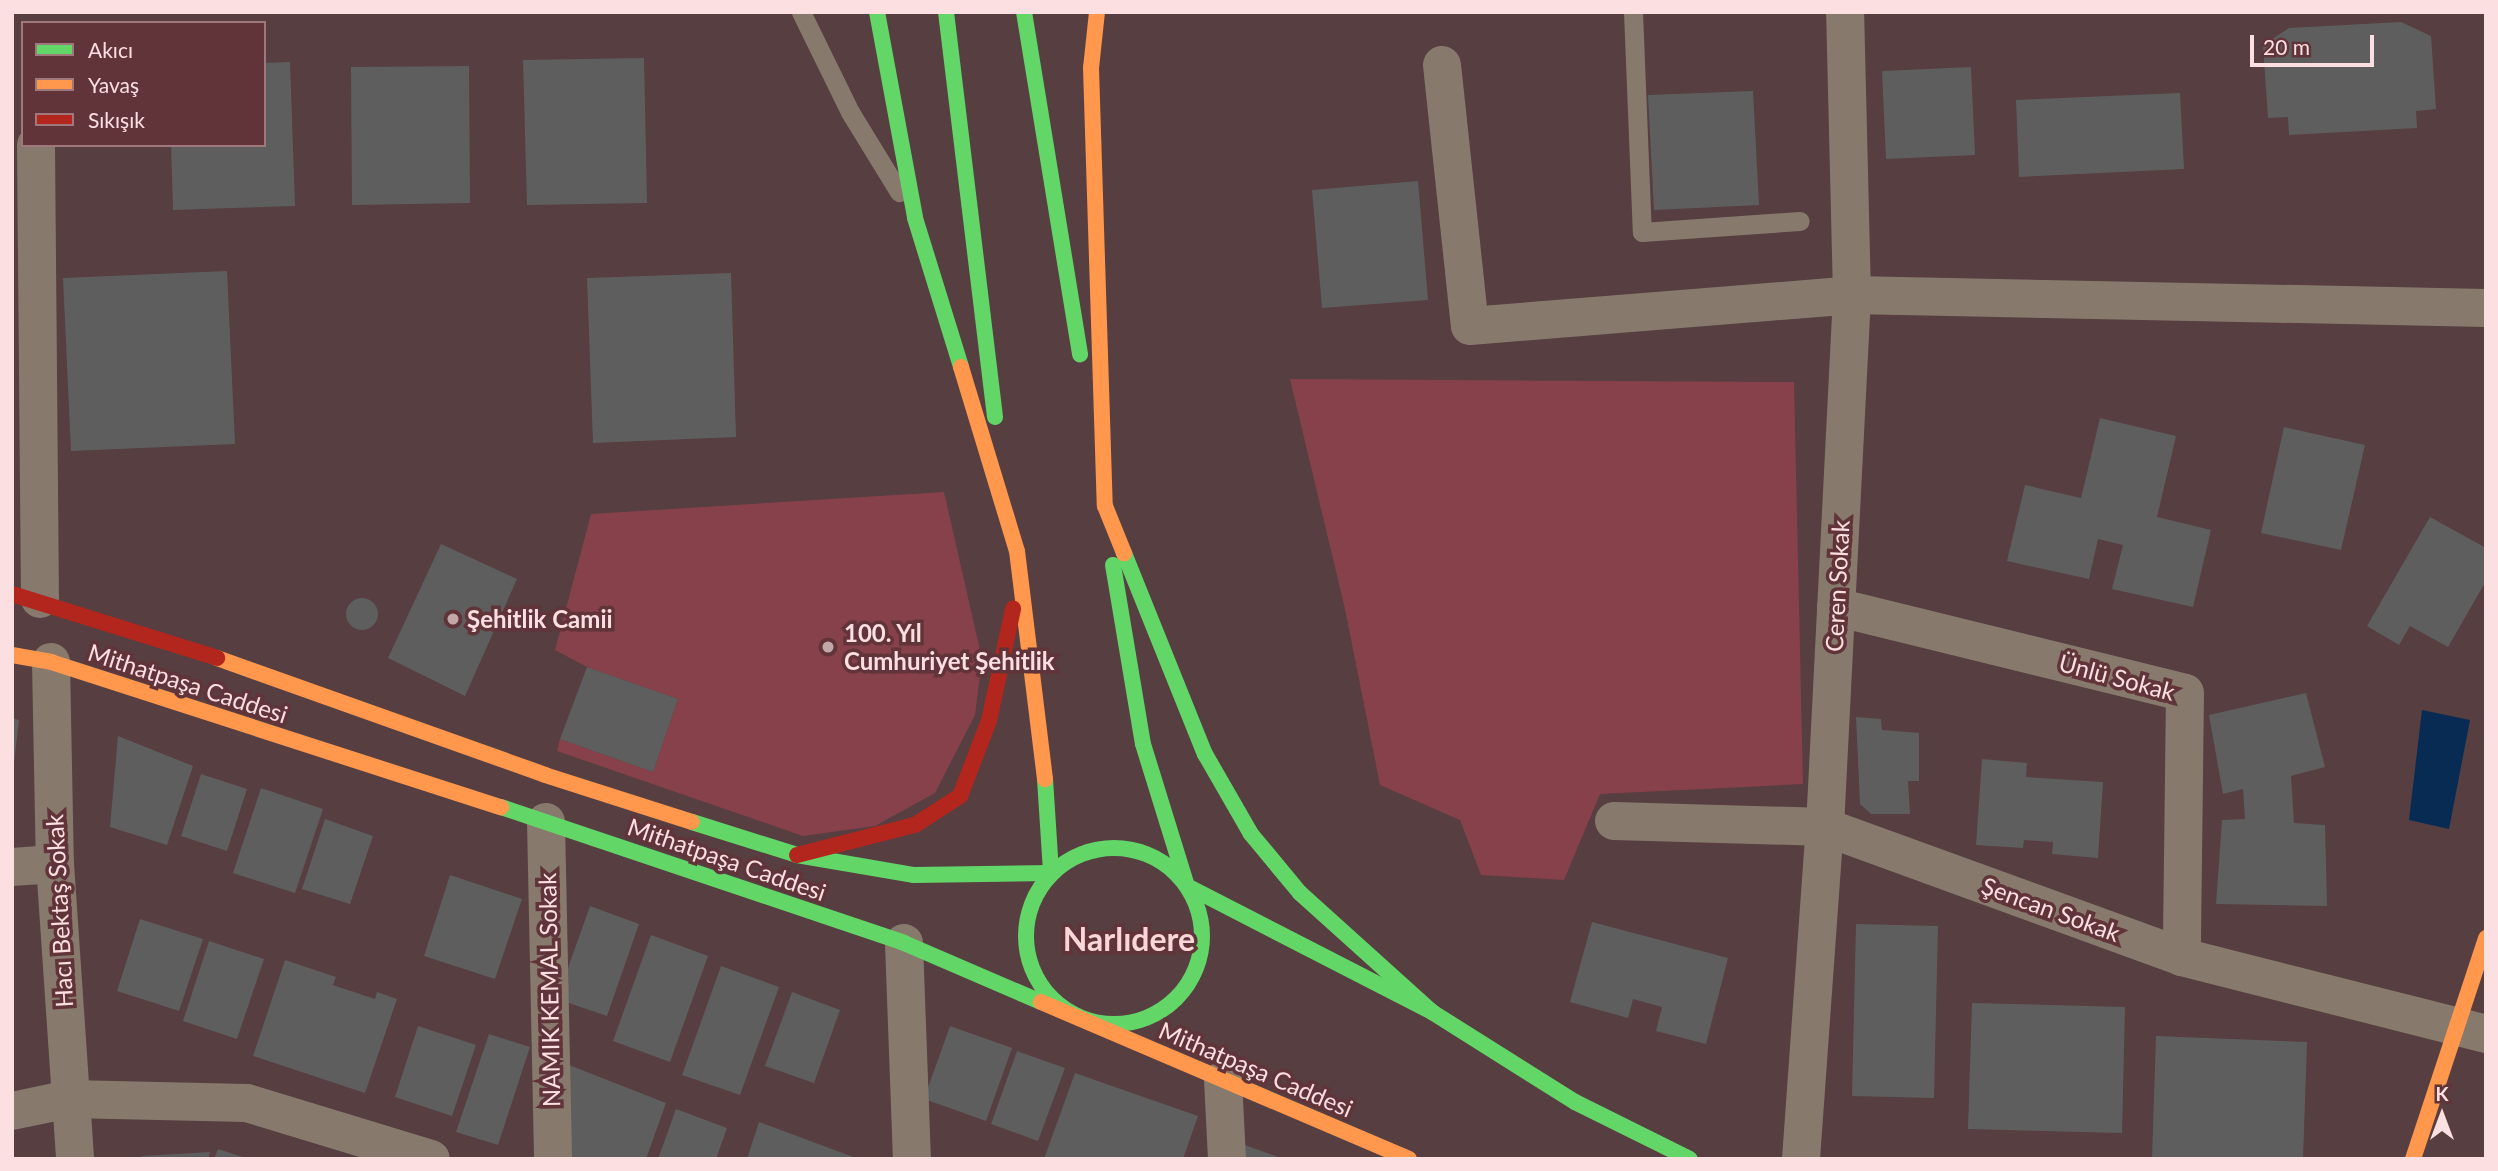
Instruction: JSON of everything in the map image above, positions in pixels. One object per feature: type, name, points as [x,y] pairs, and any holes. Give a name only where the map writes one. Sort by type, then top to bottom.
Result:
[{"type":"main road","points":[[877,12],[915,218],[1017,551],[1045,776],[1051,873]]},
{"type":"main road","points":[[946,12],[1007,516]]},
{"type":"main road","points":[[1024,12],[1143,744],[1187,887],[1199,912],[1203,939],[1197,967],[1183,991],[1163,1010],[1137,1021],[1109,1024],[1082,1018],[1056,1003],[1038,981],[1027,954],[1026,926],[1031,907],[1051,873],[1096,849],[1122,848],[1147,854],[1170,867],[1187,887],[1432,1012],[1575,1102],[1690,1159]]},
{"type":"main road","points":[[1097,12],[1091,68],[1105,506],[1205,754],[1251,834],[1300,893],[1432,1012]]},
{"type":"main road","points":[[797,855],[915,825],[960,796],[989,721],[1012,625],[1017,551]]},
{"type":"main road","name":"Mithatpaşa Caddesi","points":[[26,596],[545,775],[797,855],[914,876],[1051,873]]},
{"type":"main road","name":"Mithatpaşa Caddesi","points":[[12,655],[51,662],[546,822],[904,943],[1409,1159]]},
{"type":"main road","points":[[2413,1159],[2471,1030],[2486,938]]},
{"type":"street","name":"Ceren Sokak","points":[[1801,1159],[1825,827],[1852,295],[1845,12]]},
{"type":"street","points":[[1442,65],[1470,326],[1852,295],[2486,308]]},
{"type":"street","points":[[26,596],[36,147]]},
{"type":"street","name":"Ünlü Sokak","points":[[1836,607],[2185,693],[2182,957]]},
{"type":"street","name":"Hacı Bektaş Sokak","points":[[51,662],[55,864],[75,1159]]},
{"type":"street","name":"Şencan Sokak","points":[[1614,821],[1825,827],[2182,957],[2471,1030]]},
{"type":"street","name":"NAMIK KEMAL Sokak","points":[[546,822],[553,1159]]},
{"type":"street","points":[[12,867],[55,864]]},
{"type":"street","points":[[904,943],[912,1159]]},
{"type":"street","points":[[1223,1080],[1227,1159]]},
{"type":"street","points":[[12,1111],[69,1099],[247,1103],[431,1159]]},
{"type":"lane","points":[[801,12],[850,112],[915,218]]},
{"type":"lane","points":[[1633,12],[1642,232],[1800,221]]},
{"type":"shaded area","points":[[1290,379],[1794,382],[1803,784],[1600,794],[1564,880],[1481,875],[1460,820],[1380,785],[1345,609]]},
{"type":"shaded area","points":[[944,492],[982,659],[975,715],[935,793],[875,826],[803,836],[557,751],[560,739],[653,772],[678,699],[587,667],[555,650],[591,514]]},
{"type":"water","points":[[2422,710],[2470,720],[2449,829],[2409,820]]},
{"type":"building","points":[[2401,22],[2431,36],[2436,109],[2416,111],[2417,128],[2289,135],[2288,117],[2268,118],[2263,45],[2289,28]]},
{"type":"building","points":[[644,58],[647,203],[527,205],[523,60]]},
{"type":"building","points":[[290,62],[295,206],[173,210],[171,147],[266,147],[266,63]]},
{"type":"building","points":[[469,66],[470,203],[352,205],[351,67]]},
{"type":"building","points":[[1971,67],[1975,155],[1886,159],[1882,71]]},
{"type":"building","points":[[1753,91],[1759,205],[1654,210],[1648,95]]},
{"type":"building","points":[[2180,93],[2184,169],[2019,177],[2016,100]]},
{"type":"building","points":[[1418,181],[1428,300],[1322,308],[1312,190]]},
{"type":"building","points":[[227,271],[235,444],[71,451],[63,278]]},
{"type":"building","points":[[731,273],[736,437],[593,443],[587,278]]},
{"type":"building","points":[[2100,418],[2176,436],[2157,517],[2211,530],[2193,607],[2112,589],[2123,545],[2098,539],[2089,579],[2007,561],[2025,485],[2081,498]]},
{"type":"building","points":[[2284,427],[2365,445],[2341,550],[2261,533]]},
{"type":"building","points":[[2430,517],[2486,548],[2486,581],[2448,647],[2410,626],[2399,645],[2367,626]]},
{"type":"building","name":"Şehitlik Camii","points":[[441,544],[517,579],[465,696],[388,658]]},
{"type":"building","points":[[362,598],[373,603],[378,614],[373,625],[362,630],[351,625],[346,614],[351,603]]},
{"type":"building","points":[[587,667],[678,699],[653,772],[560,739]]},
{"type":"building","points":[[2306,693],[2325,767],[2291,776],[2294,823],[2325,825],[2327,906],[2216,904],[2222,820],[2245,819],[2243,789],[2223,794],[2209,715]]},
{"type":"building","points":[[1856,717],[1881,719],[1882,730],[1919,733],[1919,781],[1908,781],[1910,814],[1871,814],[1860,804]]},
{"type":"building","points":[[12,718],[19,720],[14,763],[12,763]]},
{"type":"building","points":[[118,736],[193,766],[167,845],[110,827]]},
{"type":"building","points":[[1982,759],[2027,763],[2026,777],[2103,782],[2098,858],[2052,854],[2053,842],[2024,840],[2023,848],[1976,845]]},
{"type":"building","points":[[201,774],[247,789],[227,851],[181,836]]},
{"type":"building","points":[[261,788],[323,809],[295,893],[233,873]]},
{"type":"building","points":[[325,819],[373,836],[350,904],[302,889]]},
{"type":"building","points":[[450,875],[522,899],[495,979],[424,956]]},
{"type":"building","points":[[590,906],[639,924],[607,1016],[557,999]]},
{"type":"building","points":[[140,919],[203,939],[179,1011],[117,991]]},
{"type":"building","points":[[1592,922],[1728,958],[1706,1044],[1656,1031],[1662,1007],[1633,999],[1628,1018],[1570,1002]]},
{"type":"building","points":[[1856,924],[1938,926],[1934,1098],[1852,1096]]},
{"type":"building","points":[[651,935],[708,956],[670,1062],[613,1041]]},
{"type":"building","points":[[209,941],[264,959],[237,1039],[183,1021]]},
{"type":"building","points":[[285,960],[336,977],[333,985],[375,999],[377,992],[397,999],[365,1093],[253,1056]]},
{"type":"building","points":[[721,966],[779,987],[740,1095],[682,1075]]},
{"type":"building","points":[[792,992],[840,1010],[814,1083],[765,1066]]},
{"type":"building","points":[[1972,1003],[2125,1007],[2122,1133],[1968,1129]]},
{"type":"building","points":[[418,1026],[476,1045],[452,1116],[395,1097]]},
{"type":"building","points":[[950,1026],[1012,1048],[986,1121],[924,1099]]},
{"type":"building","points":[[489,1034],[530,1047],[498,1145],[456,1132]]},
{"type":"building","points":[[2156,1036],[2307,1042],[2303,1159],[2152,1159]]},
{"type":"building","points":[[1017,1051],[1065,1068],[1038,1141],[991,1124]]},
{"type":"building","points":[[569,1065],[666,1103],[646,1159],[567,1159]]},
{"type":"building","points":[[1075,1073],[1198,1116],[1183,1159],[1044,1159]]},
{"type":"building","points":[[676,1109],[727,1128],[716,1159],[658,1159]]},
{"type":"building","points":[[759,1122],[856,1158],[856,1159],[747,1159]]},
{"type":"building","points":[[1242,1144],[1281,1158],[1281,1159],[1242,1159]]},
{"type":"building","points":[[218,1149],[246,1158],[246,1159],[214,1159]]},
{"type":"building","points":[[210,1152],[208,1159],[142,1159],[142,1156]]},
{"type":"traffic: fast","points":[[877,12],[915,218],[961,367]]},
{"type":"traffic: fast","points":[[946,12],[995,417]]},
{"type":"traffic: fast","points":[[1024,12],[1080,354]]},
{"type":"traffic: fast","points":[[1124,553],[1205,754],[1251,834],[1300,893],[1432,1012]]},
{"type":"traffic: fast","points":[[1113,565],[1143,744],[1187,886]]},
{"type":"traffic: fast","points":[[1045,779],[1051,873]]},
{"type":"traffic: fast","points":[[501,807],[904,943],[1041,1002]]},
{"type":"traffic: fast","points":[[692,822],[797,855],[914,875],[1051,873]]},
{"type":"traffic: fast","points":[[1114,848],[1148,855],[1176,874],[1195,902],[1202,936],[1195,970],[1176,998],[1148,1017],[1114,1024],[1080,1017],[1052,998],[1033,970],[1026,936],[1033,902],[1052,874],[1080,855],[1114,848]]},
{"type":"traffic: fast","points":[[1187,886],[1432,1012],[1575,1102],[1690,1159]]},
{"type":"traffic: slow","points":[[1097,12],[1091,68],[1105,506],[1124,553]]},
{"type":"traffic: slow","points":[[961,367],[1017,551],[1045,779]]},
{"type":"traffic: slow","points":[[12,655],[51,662],[501,807]]},
{"type":"traffic: slow","points":[[217,658],[545,775],[692,822]]},
{"type":"traffic: slow","points":[[2413,1159],[2486,938]]},
{"type":"traffic: slow","points":[[1041,1002],[1409,1159]]},
{"type":"traffic: jam","points":[[12,594],[217,658]]},
{"type":"traffic: jam","points":[[797,855],[915,825],[960,796],[989,721],[1013,609]]},
{"type":"place","name":"Şehitlik Camii","points":[[453,619]]},
{"type":"place","name":"100. Yıl Cumhuriyet Şehitlik","points":[[828,647]]},
{"type":"district","name":"Narlıdere","points":[[1129,939]]}]
